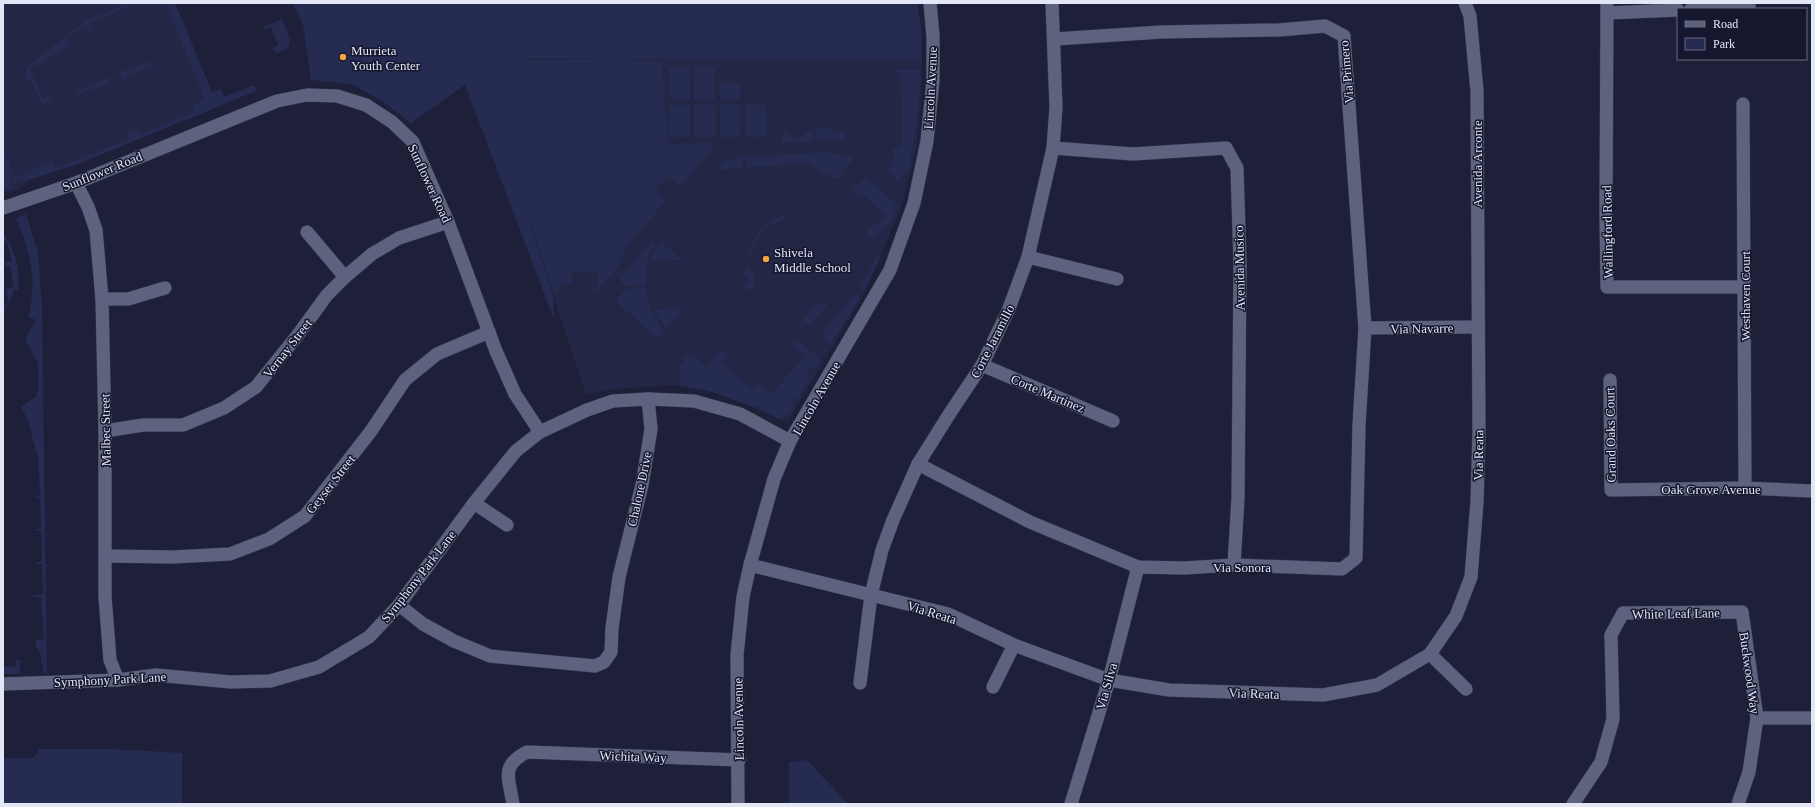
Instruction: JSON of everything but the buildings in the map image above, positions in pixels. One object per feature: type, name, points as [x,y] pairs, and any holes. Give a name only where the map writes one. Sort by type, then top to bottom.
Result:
[{"type":"street","name":"Lincoln Avenue","points":[[738,804],[739,760],[736,655],[743,597],[750,565],[774,479],[790,441],[890,270],[914,203],[927,141],[933,80],[933,36],[930,3]]},
{"type":"street","name":"Corte Jaramillo","points":[[860,683],[871,595],[882,550],[893,520],[918,464],[982,365],[1008,310],[1028,258],[1053,148],[1056,107],[1055,39],[1052,3]]},
{"type":"street","name":"Avenida Arconte","points":[[1465,3],[1470,16],[1477,91],[1478,327]]},
{"type":"street","points":[[1706,8],[1749,5]]},
{"type":"street","points":[[1607,8],[1677,10]]},
{"type":"street","name":"Wallingford Road","points":[[1607,8],[1607,287],[1745,287]]},
{"type":"street","name":"Via Primero","points":[[1055,39],[1161,32],[1279,30],[1326,26],[1344,36],[1365,328]]},
{"type":"street","name":"Sunflower Road","points":[[3,208],[76,183],[277,101],[307,96],[337,96],[366,105],[392,122],[413,142],[448,222],[514,394],[540,432]]},
{"type":"street","name":"Westhaven Court","points":[[1743,104],[1745,488]]},
{"type":"street","name":"Avenida Musico","points":[[1053,148],[1133,154],[1226,148],[1237,168],[1240,264],[1238,498],[1234,565]]},
{"type":"street","name":"Malbec Street","points":[[76,183],[88,207],[96,230],[102,299],[105,431],[105,597],[110,660],[118,680]]},
{"type":"street","name":"Vernay Street","points":[[105,431],[143,425],[183,425],[230,404],[256,387],[327,296],[345,277],[372,254],[399,238],[448,222]]},
{"type":"street","points":[[306,232],[345,277]]},
{"type":"street","points":[[1028,258],[1117,279]]},
{"type":"street","points":[[102,299],[128,299],[165,288]]},
{"type":"street","name":"Via Navarre","points":[[1365,328],[1478,327]]},
{"type":"street","name":"Via Reata","points":[[750,565],[948,614],[1014,645],[1109,680],[1169,690],[1323,695],[1377,685],[1430,654],[1456,616],[1471,577],[1477,502],[1478,327]]},
{"type":"street","name":"Via Sonora","points":[[918,464],[1030,522],[1138,567],[1184,568],[1234,565],[1342,570],[1356,558],[1359,425],[1365,328]]},
{"type":"street","name":"Geyser Street","points":[[105,556],[173,557],[230,554],[269,539],[305,516],[371,431],[405,380],[437,354],[489,332]]},
{"type":"street","name":"Corte Martinez","points":[[982,365],[1113,421]]},
{"type":"street","name":"Grand Oaks Court","points":[[1610,380],[1611,490]]},
{"type":"street","name":"Chalone Drive","points":[[399,605],[423,624],[454,641],[490,656],[558,661],[595,666],[604,662],[611,652],[612,628],[619,577],[642,485],[651,429],[648,400]]},
{"type":"street","name":"Symphony Park Lane","points":[[3,684],[118,680],[156,675],[232,682],[270,681],[319,667],[369,637],[399,605],[474,503],[516,451],[540,432],[588,410],[613,401],[694,401],[740,414],[790,441]]},
{"type":"street","name":"Oak Grove Avenue","points":[[1611,490],[1745,488],[1812,491]]},
{"type":"street","points":[[474,503],[506,525]]},
{"type":"street","name":"Via Silva","points":[[1071,804],[1109,680],[1138,567]]},
{"type":"street","name":"Buckwood Way","points":[[1738,804],[1749,772],[1757,718],[1742,612]]},
{"type":"street","name":"White Leaf Lane","points":[[1573,804],[1601,762],[1613,719],[1610,635],[1623,613],[1742,612]]},
{"type":"street","points":[[993,688],[1014,645]]},
{"type":"street","points":[[1430,654],[1466,689]]},
{"type":"street","points":[[1757,718],[1812,718]]},
{"type":"street","name":"Wichita Way","points":[[513,804],[509,766],[514,759],[527,752],[739,760]]},
{"type":"shaded area","points":[[3,3],[168,3],[213,109],[87,160],[32,178],[18,189],[3,193]]},
{"type":"shaded area","points":[[530,58],[922,61],[921,105],[916,150],[900,210],[865,292],[787,423],[735,399],[712,392],[673,385],[614,389],[586,394],[530,225]]},
{"type":"green space","points":[[129,3],[138,3],[91,22],[93,30],[90,31],[86,25],[65,39],[70,45],[38,65],[30,68],[43,99],[51,96],[52,100],[42,105],[33,84],[27,80],[27,68],[29,65],[85,21]]},
{"type":"green space","points":[[165,3],[175,3],[212,92],[221,89],[224,97],[254,85],[256,91],[78,164],[22,182],[20,178],[16,180],[18,183],[13,185],[11,179],[52,161],[56,168],[130,139],[127,133],[138,128],[142,134],[195,112],[193,106],[205,99]]},
{"type":"green space","points":[[293,3],[917,3],[921,25],[922,61],[633,59],[634,99],[634,62],[663,62],[664,113],[667,113],[668,144],[710,143],[715,147],[680,186],[668,176],[655,190],[666,201],[626,247],[620,259],[622,262],[597,290],[592,291],[591,288],[598,287],[597,271],[572,272],[572,283],[559,283],[559,290],[554,292],[531,225],[531,60],[621,59],[530,58],[530,225],[553,295],[554,320],[465,85],[411,123],[381,100],[351,84],[311,80],[303,25]]},
{"type":"green space","points":[[282,19],[289,35],[289,45],[287,49],[282,52],[275,53],[272,48],[278,45],[271,27],[264,29],[263,27]]},
{"type":"green space","points":[[153,61],[156,65],[122,79],[120,72]]},
{"type":"green space","points":[[669,67],[690,67],[690,99],[670,99]]},
{"type":"green space","points":[[695,67],[715,67],[715,99],[694,99]]},
{"type":"green space","points":[[894,69],[921,70],[916,121],[908,172],[900,177],[900,182],[888,171],[893,161],[893,148],[902,147],[900,73],[893,72]]},
{"type":"green space","points":[[108,77],[110,82],[77,96],[75,92]]},
{"type":"green space","points":[[720,83],[740,83],[740,99],[720,99]]},
{"type":"green space","points":[[694,104],[716,105],[716,137],[694,137]]},
{"type":"green space","points":[[720,104],[741,105],[740,137],[720,137]]},
{"type":"green space","points":[[745,104],[765,105],[765,137],[745,137]]},
{"type":"green space","points":[[670,105],[690,105],[690,137],[669,137]]},
{"type":"green space","points":[[815,128],[833,128],[833,132],[844,132],[845,140],[816,141]]},
{"type":"green space","points":[[810,130],[813,130],[813,141],[782,143],[781,140],[783,134],[786,132],[797,141]]},
{"type":"green space","points":[[3,147],[14,176],[9,178],[12,190],[3,187]]},
{"type":"green space","points":[[826,152],[851,156],[852,161],[844,170],[840,179],[837,177],[835,179],[811,164],[747,167],[746,157]]},
{"type":"green space","points":[[739,157],[742,158],[742,168],[720,170],[719,166],[725,161]]},
{"type":"green space","points":[[865,178],[888,196],[898,207],[889,223],[873,238],[866,232],[876,222],[879,224],[885,217],[884,213],[862,194],[859,197],[852,191],[853,185],[859,184]]},
{"type":"green space","points":[[26,214],[38,253],[42,305],[47,673],[44,674],[40,652],[36,647],[36,640],[44,639],[41,597],[33,597],[33,595],[43,594],[42,564],[33,564],[42,561],[41,531],[33,530],[41,528],[40,498],[32,498],[40,496],[38,457],[36,450],[29,451],[35,448],[28,420],[21,407],[37,396],[36,394],[39,389],[38,363],[25,339],[36,320],[28,317],[32,291],[31,266],[29,254],[16,218]]},
{"type":"green space","points":[[782,216],[786,216],[786,219],[766,229],[757,239],[751,252],[750,260],[748,260],[751,245],[758,233]]},
{"type":"green space","points":[[3,234],[14,253],[18,268],[18,290],[14,290],[6,309],[5,305],[8,304],[6,288],[13,287],[11,267],[6,266],[5,262],[12,261],[7,241],[3,241]]},
{"type":"green space","points":[[651,242],[655,246],[648,255],[646,285],[625,286],[621,282],[621,277]]},
{"type":"green space","points":[[661,242],[682,260],[651,261],[653,252]]},
{"type":"green space","points":[[877,256],[880,258],[864,290],[860,288]]},
{"type":"green space","points":[[748,268],[754,274],[755,284],[749,292],[744,287],[749,280],[743,274]]},
{"type":"green space","points":[[646,287],[649,306],[663,331],[657,338],[618,303],[618,298],[626,289]]},
{"type":"green space","points":[[855,294],[860,298],[831,344],[825,340],[824,330]]},
{"type":"green space","points":[[820,301],[824,304],[826,301],[829,303],[810,325],[808,324],[802,326],[800,324],[816,303],[818,304]]},
{"type":"green space","points":[[684,308],[666,330],[655,310]]},
{"type":"green space","points":[[797,339],[819,358],[819,364],[815,370],[811,367],[807,374],[811,376],[798,398],[795,397],[791,404],[794,406],[789,416],[787,415],[779,419],[757,406],[756,408],[712,392],[680,385],[679,366],[684,363],[682,360],[687,354],[693,355],[706,367],[726,345],[722,352],[724,354],[730,348],[732,349],[721,362],[752,390],[758,383],[771,394],[805,356],[792,345]]},
{"type":"green space","points":[[3,660],[4,667],[16,666],[16,660],[21,660],[19,674],[3,674]]},
{"type":"green space","points":[[39,749],[111,749],[182,753],[182,804],[3,804],[3,758],[34,758]]},
{"type":"green space","points":[[807,760],[848,804],[789,803],[789,762]]},
{"type":"place","name":"Murrieta Youth Center","points":[[343,57]]},
{"type":"place","name":"Shivela Middle School","points":[[766,259]]}]
